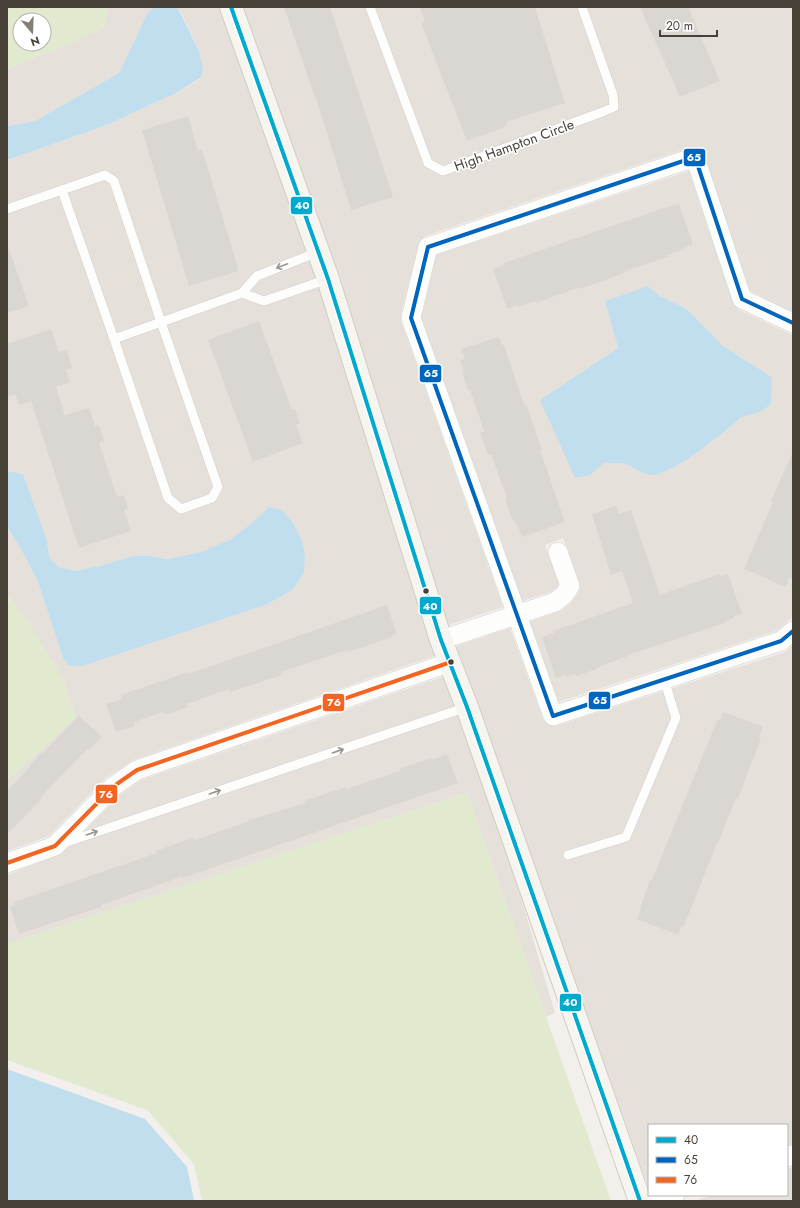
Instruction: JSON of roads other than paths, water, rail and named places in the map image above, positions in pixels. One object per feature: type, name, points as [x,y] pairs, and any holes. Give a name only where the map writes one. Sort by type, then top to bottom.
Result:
[{"type":"street","points":[[231,7],[328,279],[441,640],[467,707],[640,1201]]},
{"type":"street","points":[[793,323],[742,299],[695,157],[428,247],[411,318],[553,716],[781,641],[793,631]]},
{"type":"street","points":[[441,640],[554,602],[564,595],[570,586],[558,552]]},
{"type":"street","points":[[7,863],[55,846],[114,786],[137,770],[450,662]]},
{"type":"street","points":[[658,1201],[672,1196]]},
{"type":"lane","name":"High Hampton Circle","points":[[370,7],[428,163],[443,171],[614,107],[613,95],[582,7]]},
{"type":"lane","points":[[7,209],[105,175],[114,182],[218,487],[212,498],[181,509],[168,498],[62,190]]},
{"type":"lane","points":[[114,339],[242,293],[257,276],[318,252]]},
{"type":"lane","points":[[242,293],[264,301],[328,279]]},
{"type":"lane","points":[[568,855],[626,837],[676,718],[664,679]]},
{"type":"lane","points":[[55,846],[467,707]]},
{"type":"water","points":[[155,7],[177,7],[199,51],[203,70],[200,78],[176,93],[104,126],[7,160],[7,126],[35,121],[119,73],[148,12]]},
{"type":"water","points":[[648,286],[660,296],[687,309],[723,346],[772,377],[771,404],[762,411],[740,418],[699,451],[678,465],[657,475],[645,474],[624,463],[604,463],[590,475],[575,478],[540,400],[618,348],[605,301]]},
{"type":"water","points":[[7,472],[23,474],[46,537],[50,559],[59,567],[76,571],[133,556],[151,556],[167,559],[201,552],[231,539],[252,523],[269,507],[282,510],[293,523],[302,541],[305,557],[304,573],[292,590],[268,604],[83,666],[69,666],[63,658],[38,582],[20,547],[7,527]]},
{"type":"water","points":[[7,1069],[145,1119],[187,1167],[194,1201],[7,1201]]}]
